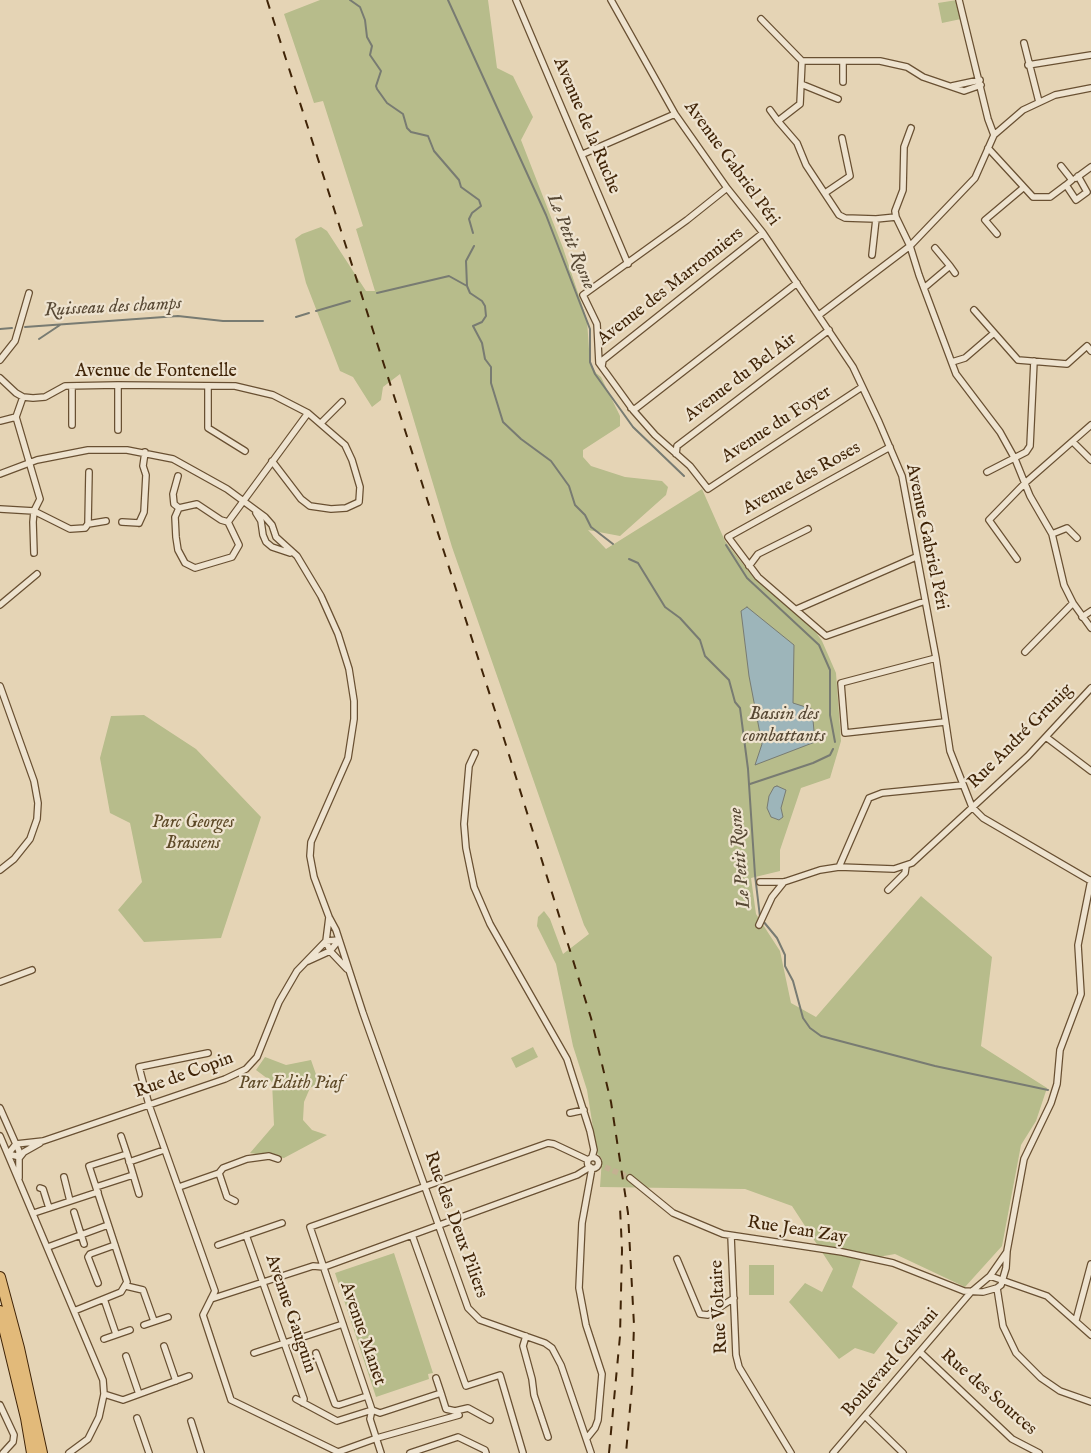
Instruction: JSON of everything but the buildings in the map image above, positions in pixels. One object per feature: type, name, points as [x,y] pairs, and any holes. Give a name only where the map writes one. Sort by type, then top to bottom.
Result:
[{"type":"highway","points":[[0,1277],[19,1348],[42,1453]]},
{"type":"highway","points":[[0,1311],[24,1409],[32,1453]]},
{"type":"street","name":"Avenue de la Ruche","points":[[516,0],[583,154],[628,264]]},
{"type":"street","name":"Avenue Gabriel Péri","points":[[611,0],[675,114],[727,188],[763,233],[854,367],[890,447],[902,476],[936,658],[950,751],[972,807],[983,818],[1091,881]]},
{"type":"street","points":[[959,0],[988,120],[994,135]]},
{"type":"street","points":[[761,19],[802,61],[880,61],[907,67],[923,77],[950,87],[980,83]]},
{"type":"street","points":[[1024,42],[1028,65],[1039,102]]},
{"type":"street","points":[[1028,65],[1091,55]]},
{"type":"street","points":[[778,121],[800,104],[802,61]]},
{"type":"street","points":[[843,62],[843,82]]},
{"type":"street","points":[[801,84],[838,99]]},
{"type":"street","points":[[819,315],[910,246],[975,178],[994,135],[1023,110],[1055,95],[1091,88]]},
{"type":"street","points":[[770,110],[797,143],[806,165],[839,215],[845,218],[876,219],[896,217]]},
{"type":"street","points":[[583,154],[675,114]]},
{"type":"street","points":[[911,128],[904,147],[903,190],[895,211],[896,217],[910,246],[956,374],[1000,432],[1052,534],[1064,585],[1073,603],[1091,628]]},
{"type":"street","points":[[825,193],[850,176],[842,138]]},
{"type":"street","points":[[988,148],[1033,197],[1050,196],[1091,167]]},
{"type":"street","points":[[1061,166],[1072,180]]},
{"type":"street","points":[[1066,185],[1076,200],[1087,192],[1078,176]]},
{"type":"street","points":[[676,454],[631,408],[599,363],[597,324],[583,296],[727,188]]},
{"type":"street","points":[[997,234],[986,220],[1023,188]]},
{"type":"street","points":[[872,255],[876,219]]},
{"type":"street","name":"Avenue des Marronniers","points":[[602,367],[603,360],[763,233]]},
{"type":"street","points":[[935,248],[955,273]]},
{"type":"street","points":[[924,288],[950,266]]},
{"type":"street","points":[[631,408],[635,409],[797,282]]},
{"type":"street","points":[[0,360],[15,341],[29,293]]},
{"type":"street","points":[[974,310],[1018,360],[1067,364],[1087,346],[1091,351]]},
{"type":"street","name":"Avenue du Bel Air","points":[[676,454],[677,446],[829,330]]},
{"type":"street","points":[[952,362],[965,358],[994,333]]},
{"type":"street","points":[[987,472],[1026,452],[1030,446],[1034,361]]},
{"type":"street","points":[[0,378],[23,397],[16,417],[40,498],[34,511],[34,553]]},
{"type":"street","points":[[118,385],[118,430]]},
{"type":"street","points":[[72,386],[72,424]]},
{"type":"street","name":"Avenue de Fontenelle","points":[[23,397],[45,397],[60,388],[72,386],[236,386],[255,389],[289,402],[308,413],[345,445],[352,460],[360,492],[359,502],[355,505],[331,509],[310,506],[301,499],[272,461]]},
{"type":"street","points":[[208,386],[208,428],[245,451]]},
{"type":"street","name":"Avenue du Foyer","points":[[676,454],[690,466],[708,489],[862,387]]},
{"type":"street","points":[[321,423],[342,402]]},
{"type":"street","points":[[228,522],[242,500],[308,413]]},
{"type":"street","points":[[0,421],[16,417]]},
{"type":"street","points":[[1017,559],[989,520],[1025,484],[1091,425]]},
{"type":"street","points":[[1073,442],[1091,460]]},
{"type":"street","name":"Avenue des Roses","points":[[749,566],[728,537],[890,447]]},
{"type":"street","name":"Rue des Deux Piliers","points":[[0,474],[30,463],[88,450],[144,452],[184,463],[242,500],[269,521],[278,541],[297,556],[321,596],[336,629],[349,669],[354,701],[354,729],[348,758],[315,829],[310,851],[312,871],[339,940],[465,1301],[473,1314],[480,1320],[545,1342],[557,1354],[591,1453]]},
{"type":"street","points":[[139,523],[144,512],[146,475],[144,452]]},
{"type":"street","points":[[88,524],[89,472]]},
{"type":"street","points":[[178,476],[173,494],[174,504],[179,508]]},
{"type":"street","points":[[197,504],[215,517],[228,522],[238,539],[239,545],[235,554],[219,562],[190,567],[178,550],[175,526],[179,508],[197,504]]},
{"type":"street","points":[[0,509],[34,511],[70,530],[85,528],[88,524],[106,521]]},
{"type":"street","points":[[254,509],[262,520],[263,535],[266,542],[297,556]]},
{"type":"street","points":[[122,522],[139,523]]},
{"type":"street","points":[[139,523],[142,529]]},
{"type":"street","points":[[1052,534],[1067,528],[1077,538]]},
{"type":"street","points":[[808,529],[758,554],[749,566],[826,636],[925,601]]},
{"type":"street","points":[[797,609],[916,556]]},
{"type":"street","points":[[0,606],[37,574]]},
{"type":"street","points":[[1024,652],[1073,603]]},
{"type":"street","points":[[1082,617],[1091,611]]},
{"type":"street","points":[[936,658],[841,683],[845,733],[945,722]]},
{"type":"street","points":[[0,686],[34,781],[38,803],[37,819],[30,839],[14,859],[0,870]]},
{"type":"street","name":"Rue André Grunig","points":[[906,866],[917,859],[1046,737],[1091,688]]},
{"type":"street","points":[[1046,737],[1091,771]]},
{"type":"street","points":[[475,752],[469,766],[464,824],[466,848],[474,887],[490,924],[560,1043],[572,1071],[593,1141],[590,1159],[591,1168],[582,1223],[579,1288],[582,1309],[592,1347],[600,1368],[602,1381],[598,1420],[591,1435],[587,1438]]},
{"type":"street","points":[[839,867],[868,798],[882,793],[963,786]]},
{"type":"street","points":[[760,882],[784,882],[820,870],[839,867],[894,869],[906,866],[905,874],[888,890]]},
{"type":"street","points":[[1091,881],[1078,945],[1081,994],[1060,1050],[1057,1084],[1049,1110],[1024,1159],[1002,1280],[997,1288],[1003,1326],[1016,1353],[1041,1378],[1060,1391],[1091,1402]]},
{"type":"street","points":[[758,925],[772,897],[784,882]]},
{"type":"street","name":"Rue des Deux Piliers","points":[[329,917],[326,940],[330,951],[350,972]]},
{"type":"street","points":[[326,940],[339,940]]},
{"type":"street","name":"Rue de Copin","points":[[16,1144],[43,1141],[246,1070],[257,1057],[287,986],[306,961],[326,940]]},
{"type":"street","points":[[306,961],[330,951],[339,940]]},
{"type":"street","points":[[0,982],[32,970]]},
{"type":"street","points":[[208,1053],[139,1067],[148,1105],[215,1290],[203,1315],[231,1400],[338,1452],[377,1438],[459,1415]]},
{"type":"street","points":[[0,1108],[20,1157],[19,1178]]},
{"type":"street","points":[[570,1113],[584,1110]]},
{"type":"street","points":[[0,1136],[12,1169],[19,1178],[34,1213],[102,1380],[104,1394],[99,1417],[88,1439],[69,1453]]},
{"type":"street","points":[[121,1136],[139,1194]]},
{"type":"street","name":"Rue de Copin","points":[[20,1157],[43,1141]]},
{"type":"street","points":[[426,1188],[548,1143],[597,1160],[598,1164],[606,1167]]},
{"type":"street","points":[[8,1154],[16,1144]]},
{"type":"street","points":[[129,1162],[164,1150]]},
{"type":"street","points":[[8,1154],[20,1157]]},
{"type":"street","points":[[74,1311],[121,1292],[126,1284],[89,1166],[127,1154]]},
{"type":"street","points":[[179,1187],[219,1174],[223,1168],[247,1159],[269,1156],[278,1159]]},
{"type":"street","points":[[211,1299],[313,1266],[324,1267],[577,1175],[598,1164]]},
{"type":"street","points":[[219,1174],[227,1197],[235,1201]]},
{"type":"street","points":[[34,1213],[70,1201],[133,1175]]},
{"type":"street","points":[[64,1176],[70,1201]]},
{"type":"street","name":"Rue Jean Zay","points":[[630,1178],[673,1213],[699,1226],[731,1236],[842,1252],[894,1263],[964,1292],[988,1291],[997,1288]]},
{"type":"street","points":[[40,1188],[44,1189],[49,1208]]},
{"type":"street","name":"Avenue Manet","points":[[381,1453],[370,1419],[372,1410],[310,1227],[426,1188]]},
{"type":"street","points":[[74,1212],[84,1244]]},
{"type":"street","points":[[218,1244],[282,1223]]},
{"type":"street","points":[[48,1247],[108,1225]]},
{"type":"street","name":"Avenue Gauguin","points":[[246,1235],[304,1399],[303,1403]]},
{"type":"street","points":[[412,1235],[466,1386],[500,1375],[523,1453]]},
{"type":"street","name":"Rue Voltaire","points":[[731,1236],[736,1355],[740,1368],[791,1453]]},
{"type":"street","points":[[98,1283],[88,1258],[90,1254],[115,1245]]},
{"type":"street","name":"Boulevard Galvani","points":[[833,1453],[971,1292],[982,1285],[990,1276],[1007,1251]]},
{"type":"street","points":[[677,1259],[700,1314],[708,1316],[734,1298]]},
{"type":"street","points":[[1076,1320],[1091,1264]]},
{"type":"street","points":[[990,1276],[1048,1296],[1091,1335]]},
{"type":"street","points":[[126,1284],[143,1290],[154,1321]]},
{"type":"street","points":[[982,1285],[988,1291]]},
{"type":"street","points":[[104,1299],[116,1334]]},
{"type":"street","points":[[144,1325],[168,1317]]},
{"type":"street","points":[[254,1354],[343,1324]]},
{"type":"street","points":[[104,1339],[130,1330]]},
{"type":"street","points":[[526,1336],[522,1346],[532,1378],[534,1395],[548,1437]]},
{"type":"street","points":[[164,1346],[176,1381]]},
{"type":"street","name":"Rue des Sources","points":[[920,1352],[1012,1439],[1038,1453]]},
{"type":"street","points":[[316,1353],[335,1404],[340,1405],[367,1396]]},
{"type":"street","points":[[126,1356],[139,1394]]},
{"type":"street","points":[[104,1394],[123,1400],[189,1376]]},
{"type":"street","points":[[436,1378],[446,1409],[455,1411],[468,1408],[490,1420]]},
{"type":"street","name":"Avenue Gauguin","points":[[296,1399],[338,1421],[372,1410],[380,1413],[441,1393]]},
{"type":"street","points":[[0,1405],[14,1434],[13,1442],[3,1453]]},
{"type":"street","points":[[865,1416],[903,1453]]},
{"type":"street","points":[[137,1418],[149,1453]]},
{"type":"street","points":[[191,1421],[201,1453]]},
{"type":"street","points":[[410,1453],[458,1437],[485,1450],[486,1453]]},
{"type":"green space","points":[[320,0],[488,0],[497,68],[513,76],[533,117],[521,140],[563,248],[587,320],[590,364],[601,377],[620,416],[620,426],[583,450],[583,457],[591,466],[625,477],[662,481],[668,487],[666,495],[620,536],[588,530],[606,549],[702,489],[725,541],[753,577],[813,628],[822,641],[836,673],[841,741],[830,778],[801,788],[780,850],[780,871],[751,878],[756,914],[780,951],[791,1003],[816,1017],[921,896],[992,957],[981,1046],[1047,1088],[1036,1121],[1021,1145],[1002,1246],[965,1287],[895,1254],[861,1260],[852,1287],[898,1323],[874,1354],[855,1348],[839,1359],[789,1302],[805,1283],[822,1292],[833,1269],[792,1206],[745,1189],[600,1187],[602,1159],[597,1153],[587,1090],[573,1046],[556,964],[537,926],[538,917],[544,911],[550,919],[563,954],[589,934],[584,925],[452,547],[400,374],[383,387],[381,400],[372,407],[353,377],[340,371],[306,283],[295,239],[302,234],[321,227],[327,231],[366,291],[375,291],[356,229],[363,226],[323,101],[314,103],[284,14]]},
{"type":"green space","points":[[957,0],[961,19],[942,23],[938,3]]},
{"type":"green space","name":"Parc Georges Brassens","points":[[144,715],[196,749],[261,817],[221,938],[144,942],[118,910],[142,882],[130,823],[110,813],[100,758],[111,716]]},
{"type":"green space","points":[[533,1047],[538,1057],[516,1068],[511,1058]]},
{"type":"green space","name":"Parc Edith Piaf","points":[[265,1057],[286,1065],[311,1060],[319,1083],[310,1088],[304,1102],[303,1120],[312,1130],[327,1135],[284,1158],[250,1153],[274,1125],[272,1082],[256,1070]]},
{"type":"green space","points":[[394,1253],[433,1373],[428,1374],[429,1379],[376,1397],[335,1273]]},
{"type":"green space","points":[[749,1265],[774,1265],[774,1295],[749,1295]]},
{"type":"water","name":"Bassin des combattants","points":[[747,607],[794,645],[793,703],[812,709],[815,742],[755,765],[762,744],[749,676],[741,611]]},
{"type":"water","points":[[777,786],[786,790],[781,808],[783,817],[779,820],[771,817],[767,808],[769,796],[774,787]]},
{"type":"waterway","name":"Le Petit Rosne","points":[[350,0],[360,7],[365,20],[367,37],[372,46],[370,55],[381,71],[376,86],[377,89],[387,103],[403,114],[407,128],[411,132],[428,136],[434,151],[459,180],[461,187],[479,200],[481,206],[472,213],[469,219],[473,233]]},
{"type":"waterway","name":"Le Petit Rosne","points":[[448,0],[546,215],[590,329],[590,362],[595,374],[633,427],[684,476]]},
{"type":"waterway","name":"Le Petit Rosne","points":[[474,246],[466,261],[467,286],[470,293],[482,301],[485,306],[486,316],[482,322],[473,326],[482,343],[485,359],[491,367],[491,383],[503,422],[521,439],[551,461],[569,486],[575,505],[585,515],[591,527],[613,544]]},
{"type":"waterway","name":"Ruisseau des champs","points":[[377,293],[449,276],[467,286]]},
{"type":"waterway","name":"Ruisseau des champs","points":[[316,311],[350,301]]},
{"type":"waterway","name":"Ruisseau des champs","points":[[296,317],[309,313]]},
{"type":"waterway","name":"Ruisseau des champs","points":[[25,327],[178,316],[223,321],[263,321]]},
{"type":"waterway","points":[[39,339],[60,325]]},
{"type":"waterway","name":"Ruisseau des champs","points":[[0,329],[12,328]]},
{"type":"waterway","points":[[726,545],[747,578],[819,645],[830,670],[830,715],[835,742]]},
{"type":"waterway","name":"Le Petit Rosne","points":[[629,559],[638,563],[665,607],[680,618],[700,640],[705,656],[729,680],[735,702],[740,708],[748,769],[755,875],[760,917]]},
{"type":"waterway","points":[[750,784],[813,763],[830,755],[833,749]]},
{"type":"waterway","name":"Le Petit Rosne","points":[[763,921],[777,938],[785,955],[785,966],[793,981],[803,1018],[810,1028],[821,1036],[935,1066],[1048,1090]]},
{"type":"tunnel","points":[[605,1167],[630,1178]]},
{"type":"railway","points":[[267,0],[505,742],[591,1018],[611,1102],[628,1213],[634,1325],[632,1386],[626,1453]]},
{"type":"railway","points":[[609,1453],[620,1336],[622,1250],[620,1207]]}]
